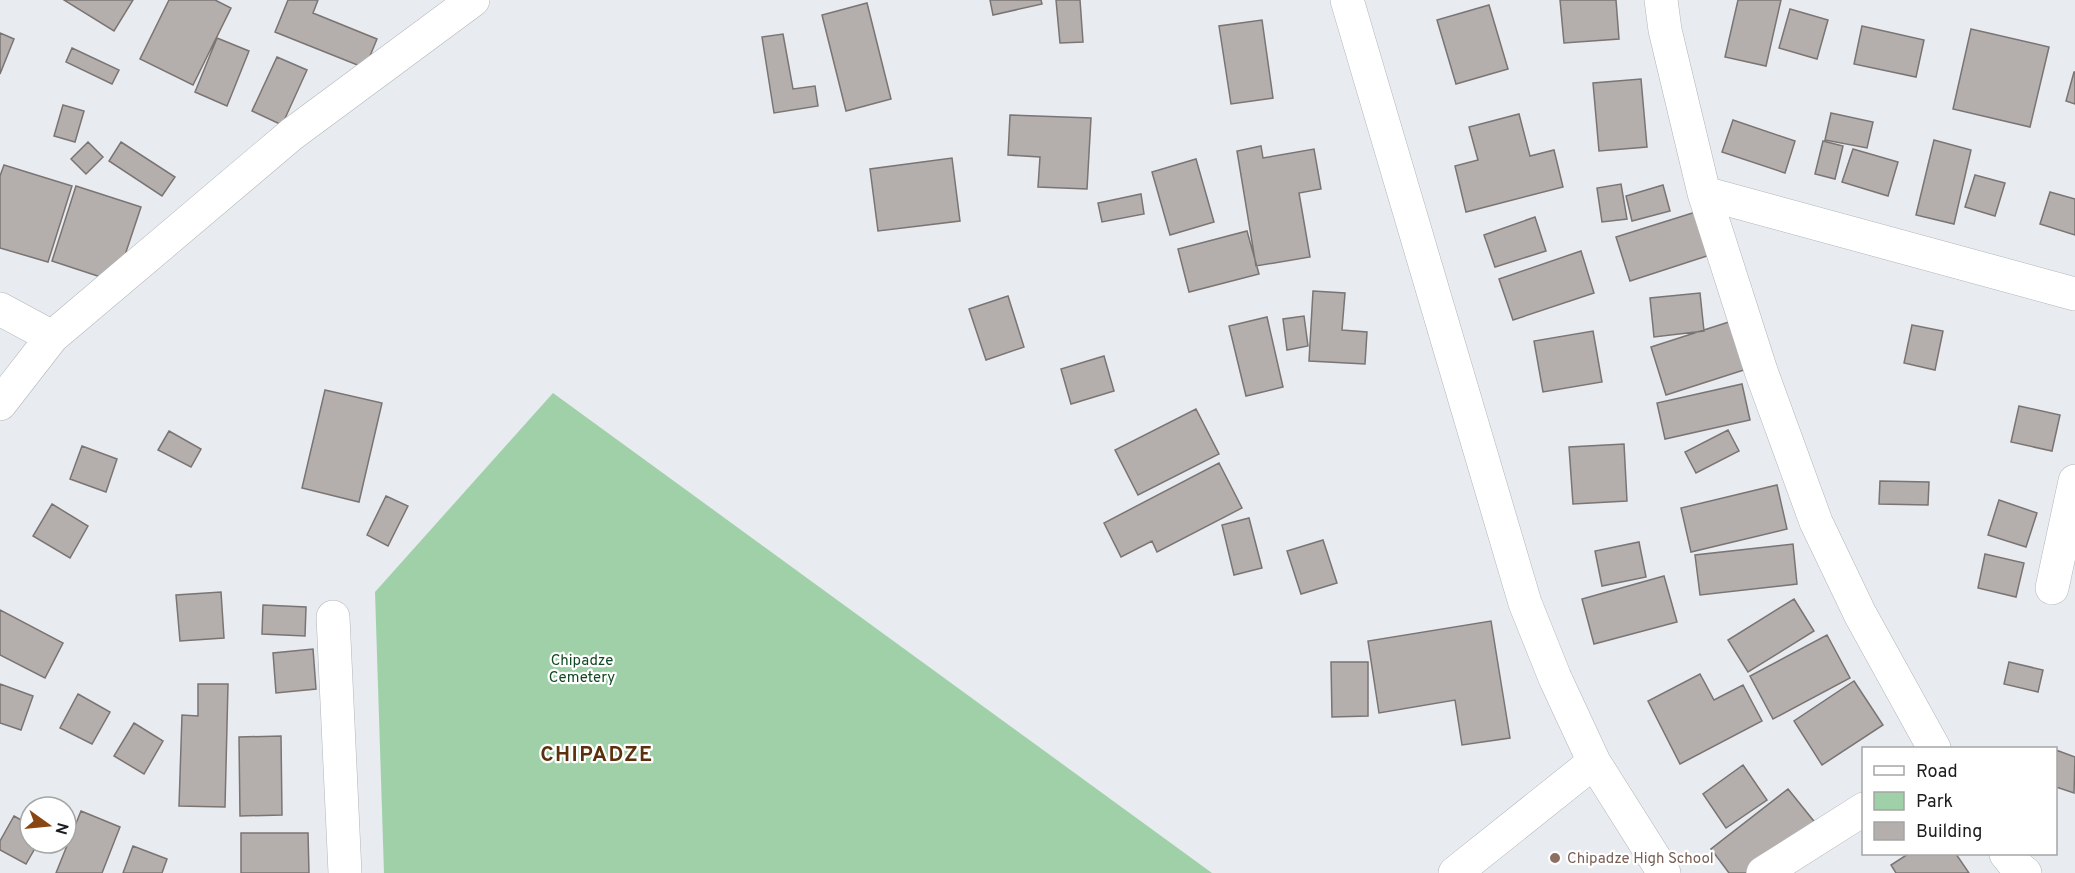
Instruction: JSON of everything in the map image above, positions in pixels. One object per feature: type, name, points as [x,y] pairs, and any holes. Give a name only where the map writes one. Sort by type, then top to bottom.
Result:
[{"type":"street","points":[[0,404],[52,337],[292,134],[473,0]]},
{"type":"street","points":[[1347,0],[1525,603],[1554,678],[1594,762],[1664,873]]},
{"type":"street","points":[[1661,0],[1665,30],[1704,193],[1761,371],[1816,522],[1860,614],[1933,747]]},
{"type":"street","points":[[1704,193],[2075,294]]},
{"type":"street","points":[[0,309],[52,337]]},
{"type":"street","points":[[2052,588],[2075,481]]},
{"type":"street","points":[[333,617],[345,873]]},
{"type":"street","points":[[1455,873],[1594,762]]},
{"type":"street","points":[[1763,873],[1862,810]]},
{"type":"street","points":[[2007,855],[2025,873]]},
{"type":"green space","name":"Chipadze Cemetery","points":[[553,393],[1212,873],[384,873],[375,592]]},
{"type":"building","points":[[64,0],[133,0],[114,31]]},
{"type":"building","points":[[169,0],[215,0],[231,8],[193,85],[140,59]]},
{"type":"building","points":[[288,0],[318,0],[313,13],[377,39],[365,68],[275,32]]},
{"type":"building","points":[[990,0],[1041,0],[1042,4],[993,15]]},
{"type":"building","points":[[1056,0],[1080,0],[1083,42],[1060,43]]},
{"type":"building","points":[[1560,0],[1616,0],[1619,39],[1564,43]]},
{"type":"building","points":[[1738,0],[1781,0],[1766,66],[1725,57]]},
{"type":"building","points":[[867,3],[891,99],[846,111],[822,15]]},
{"type":"building","points":[[1489,5],[1508,69],[1456,84],[1437,20]]},
{"type":"building","points":[[1790,9],[1828,20],[1817,59],[1779,48]]},
{"type":"building","points":[[1262,20],[1273,98],[1231,104],[1219,26]]},
{"type":"building","points":[[1862,26],[1924,40],[1916,77],[1854,64]]},
{"type":"building","points":[[1971,29],[2049,47],[2030,127],[1953,109]]},
{"type":"building","points":[[0,33],[14,39],[0,74]]},
{"type":"building","points":[[783,34],[793,89],[815,86],[818,106],[774,113],[762,37]]},
{"type":"building","points":[[217,38],[249,51],[227,106],[195,92]]},
{"type":"building","points":[[72,48],[119,70],[112,84],[66,62]]},
{"type":"building","points":[[277,57],[307,70],[282,125],[252,111]]},
{"type":"building","points":[[2075,72],[2075,104],[2066,101]]},
{"type":"building","points":[[1641,79],[1647,147],[1599,151],[1593,83]]},
{"type":"building","points":[[63,105],[84,111],[75,142],[54,136]]},
{"type":"building","points":[[1831,113],[1873,122],[1867,148],[1825,140]]},
{"type":"building","points":[[1519,114],[1530,156],[1554,150],[1563,187],[1466,212],[1455,166],[1478,160],[1469,127]]},
{"type":"building","points":[[1010,115],[1091,118],[1087,189],[1038,187],[1040,157],[1008,155]]},
{"type":"building","points":[[1733,120],[1795,141],[1785,173],[1722,152]]},
{"type":"building","points":[[1934,140],[1971,150],[1954,224],[1916,215]]},
{"type":"building","points":[[1823,141],[1843,146],[1835,179],[1815,174]]},
{"type":"building","points":[[88,142],[103,157],[86,174],[71,159]]},
{"type":"building","points":[[121,142],[175,177],[162,196],[109,161]]},
{"type":"building","points":[[1261,146],[1263,158],[1314,149],[1321,189],[1299,193],[1310,257],[1256,266],[1237,151]]},
{"type":"building","points":[[1853,149],[1898,162],[1888,196],[1842,182]]},
{"type":"building","points":[[952,158],[960,221],[878,231],[870,169]]},
{"type":"building","points":[[1196,159],[1214,222],[1170,235],[1152,172]]},
{"type":"building","points":[[4,165],[72,186],[48,262],[0,248],[0,176]]},
{"type":"building","points":[[1975,175],[2005,183],[1995,216],[1965,207]]},
{"type":"building","points":[[1621,184],[1627,219],[1602,222],[1597,188]]},
{"type":"building","points":[[1663,185],[1670,211],[1632,221],[1626,196]]},
{"type":"building","points":[[76,186],[141,207],[116,282],[52,261]]},
{"type":"building","points":[[2050,192],[2075,199],[2075,235],[2040,224]]},
{"type":"building","points":[[1141,194],[1144,214],[1102,222],[1098,203]]},
{"type":"building","points":[[1699,211],[1713,254],[1630,281],[1616,237]]},
{"type":"building","points":[[1535,217],[1546,251],[1495,267],[1484,235]]},
{"type":"building","points":[[1247,231],[1259,274],[1189,292],[1178,249]]},
{"type":"building","points":[[1581,251],[1594,293],[1513,320],[1499,279]]},
{"type":"building","points":[[1313,291],[1345,293],[1342,330],[1367,332],[1365,364],[1309,361]]},
{"type":"building","points":[[1700,293],[1704,331],[1654,337],[1650,298]]},
{"type":"building","points":[[1008,296],[1024,347],[986,360],[969,309]]},
{"type":"building","points":[[1304,316],[1308,346],[1287,350],[1283,319]]},
{"type":"building","points":[[1267,317],[1283,387],[1246,396],[1229,326]]},
{"type":"building","points":[[1735,320],[1750,368],[1666,395],[1651,347]]},
{"type":"building","points":[[1912,325],[1943,331],[1935,370],[1904,363]]},
{"type":"building","points":[[1593,331],[1602,382],[1543,392],[1534,341]]},
{"type":"building","points":[[1104,356],[1114,391],[1071,404],[1061,369]]},
{"type":"building","points":[[1742,384],[1750,420],[1665,439],[1657,403]]},
{"type":"building","points":[[325,390],[382,403],[359,502],[302,488]]},
{"type":"building","points":[[2019,406],[2060,415],[2052,451],[2011,442]]},
{"type":"building","points":[[1196,409],[1219,454],[1138,495],[1115,450]]},
{"type":"building","points":[[1728,430],[1739,451],[1696,473],[1685,452]]},
{"type":"building","points":[[169,431],[201,449],[191,467],[158,450]]},
{"type":"building","points":[[1624,444],[1627,501],[1573,504],[1569,447]]},
{"type":"building","points":[[82,446],[117,459],[106,492],[70,479]]},
{"type":"building","points":[[1219,463],[1242,508],[1157,552],[1152,541],[1121,557],[1104,523]]},
{"type":"building","points":[[1880,481],[1929,482],[1928,505],[1879,504]]},
{"type":"building","points":[[1777,485],[1787,529],[1691,552],[1681,508]]},
{"type":"building","points":[[386,496],[408,506],[388,546],[367,535]]},
{"type":"building","points":[[1999,500],[2037,513],[2026,547],[1988,535]]},
{"type":"building","points":[[52,504],[88,526],[70,558],[33,536]]},
{"type":"building","points":[[1249,518],[1262,568],[1234,575],[1222,525]]},
{"type":"building","points":[[1323,540],[1337,583],[1301,594],[1287,551]]},
{"type":"building","points":[[1639,542],[1646,577],[1602,586],[1595,551]]},
{"type":"building","points":[[1793,544],[1797,584],[1700,595],[1695,555]]},
{"type":"building","points":[[1985,554],[2024,563],[2016,597],[1978,588]]},
{"type":"building","points":[[1664,576],[1677,622],[1594,644],[1582,599]]},
{"type":"building","points":[[221,592],[224,638],[180,641],[176,595]]},
{"type":"building","points":[[1794,599],[1814,631],[1748,672],[1728,640]]},
{"type":"building","points":[[263,605],[306,607],[305,636],[262,634]]},
{"type":"building","points":[[0,610],[63,643],[45,678],[0,655]]},
{"type":"building","points":[[1491,621],[1510,738],[1462,745],[1455,700],[1379,713],[1368,641]]},
{"type":"building","points":[[1827,635],[1850,678],[1773,719],[1750,676]]},
{"type":"building","points":[[313,649],[316,689],[276,693],[273,653]]},
{"type":"building","points":[[1331,662],[1368,662],[1368,716],[1332,717]]},
{"type":"building","points":[[2009,662],[2043,670],[2038,692],[2004,684]]},
{"type":"building","points":[[1700,674],[1714,700],[1743,685],[1762,721],[1680,764],[1648,701]]},
{"type":"building","points":[[1854,681],[1883,725],[1822,765],[1794,721]]},
{"type":"building","points":[[0,684],[33,696],[21,730],[0,723]]},
{"type":"building","points":[[198,684],[228,684],[225,807],[179,806],[182,715],[198,716]]},
{"type":"building","points":[[78,694],[110,712],[92,744],[60,728]]},
{"type":"building","points":[[134,723],[163,741],[144,774],[114,756]]},
{"type":"building","points":[[281,736],[282,815],[240,816],[239,737]]},
{"type":"building","points":[[2057,750],[2075,757],[2074,793],[2057,787]]},
{"type":"building","points":[[1743,765],[1767,800],[1726,828],[1703,794]]},
{"type":"building","points":[[1788,789],[1817,825],[1757,873],[1729,873],[1711,849]]},
{"type":"building","points":[[81,811],[120,827],[102,873],[56,873],[63,855],[78,855],[78,818]]},
{"type":"building","points":[[14,816],[18,818],[18,855],[31,855],[26,864],[0,850],[0,841]]},
{"type":"building","points":[[241,833],[308,833],[309,873],[241,873]]},
{"type":"building","points":[[133,846],[167,859],[162,873],[123,873]]},
{"type":"building","points":[[1906,855],[1957,855],[1969,873],[1896,873],[1891,865]]},
{"type":"place","name":"Chipadze High School","points":[[1555,858]]},
{"type":"district","name":"CHIPADZE","points":[[597,754]]}]
